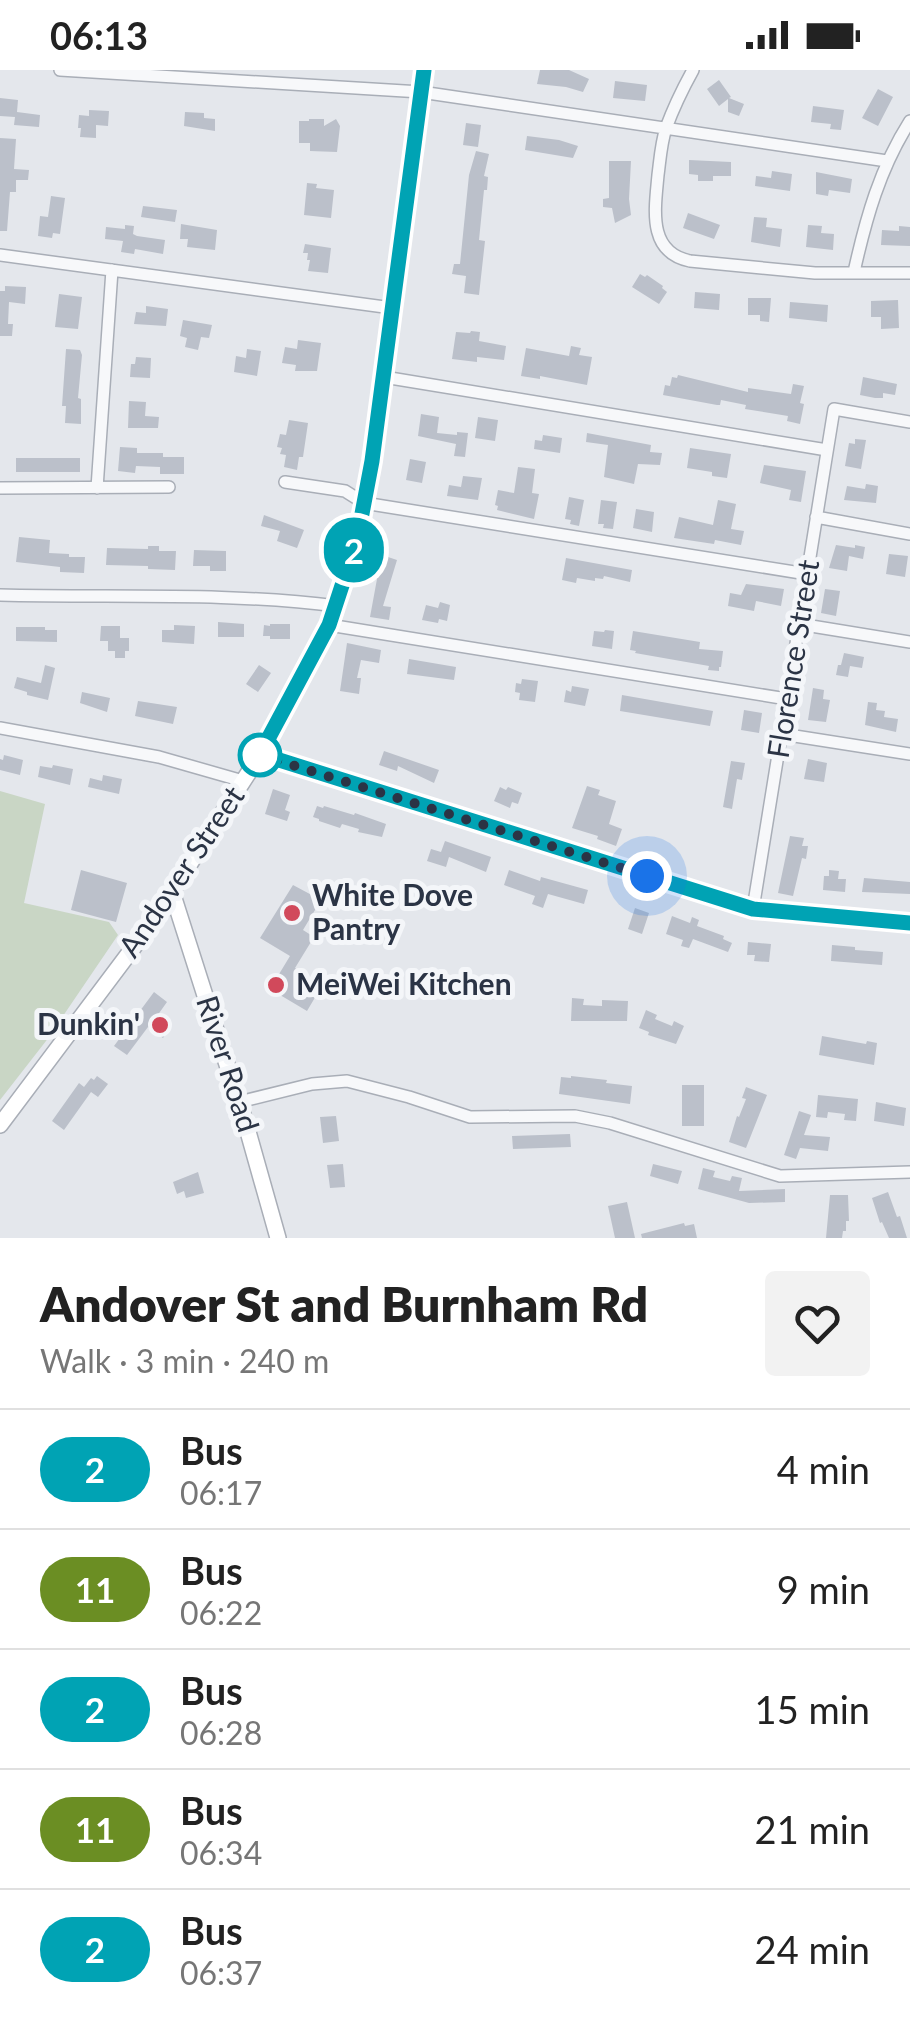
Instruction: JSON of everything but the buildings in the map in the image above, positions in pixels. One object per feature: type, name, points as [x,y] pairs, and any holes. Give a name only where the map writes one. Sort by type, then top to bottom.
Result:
[{"type":"main road","name":"Andover Street","points":[[0,1126],[172,892],[260,754],[329,625],[357,540],[372,461],[424,70]]},
{"type":"main road","name":"River Road","points":[[172,892],[278,1238]]},
{"type":"street","points":[[60,70],[421,92],[887,160]]},
{"type":"street","points":[[693,70],[666,128],[656,192],[659,238],[673,255],[690,262],[815,273],[910,272]]},
{"type":"street","points":[[854,272],[867,217],[887,160],[910,121]]},
{"type":"street","points":[[0,255],[392,308]]},
{"type":"street","points":[[97,488],[112,270]]},
{"type":"street","points":[[384,376],[827,450]]},
{"type":"street","name":"Florence Street","points":[[753,909],[834,408],[910,422]]},
{"type":"street","points":[[285,482],[345,491],[364,503],[807,574]]},
{"type":"street","points":[[0,488],[169,487]]},
{"type":"street","points":[[816,517],[910,534]]},
{"type":"street","points":[[0,595],[299,601],[336,606]]},
{"type":"street","points":[[799,624],[910,642]]},
{"type":"street","points":[[329,625],[787,699]]},
{"type":"street","points":[[0,728],[159,757],[243,780]]},
{"type":"street","points":[[782,734],[910,754]]},
{"type":"street","points":[[260,754],[753,909],[910,924]]},
{"type":"street","points":[[239,1102],[312,1084],[347,1081],[470,1117],[574,1116],[610,1123],[780,1176],[910,1172]]},
{"type":"green space","points":[[0,791],[45,804],[24,903],[109,922],[118,935],[46,1041],[0,1100]]},
{"type":"bus line","name":"2","points":[[424,70],[372,461],[357,540],[329,625],[260,754],[753,909],[910,923]]},
{"type":"place","name":"White Dove Pantry","points":[[292,913]]},
{"type":"place","name":"MeiWei Kitchen","points":[[276,985]]},
{"type":"place","name":"Dunkin'","points":[[160,1025]]},
{"type":"route","points":[[260,755],[647,876]]}]
